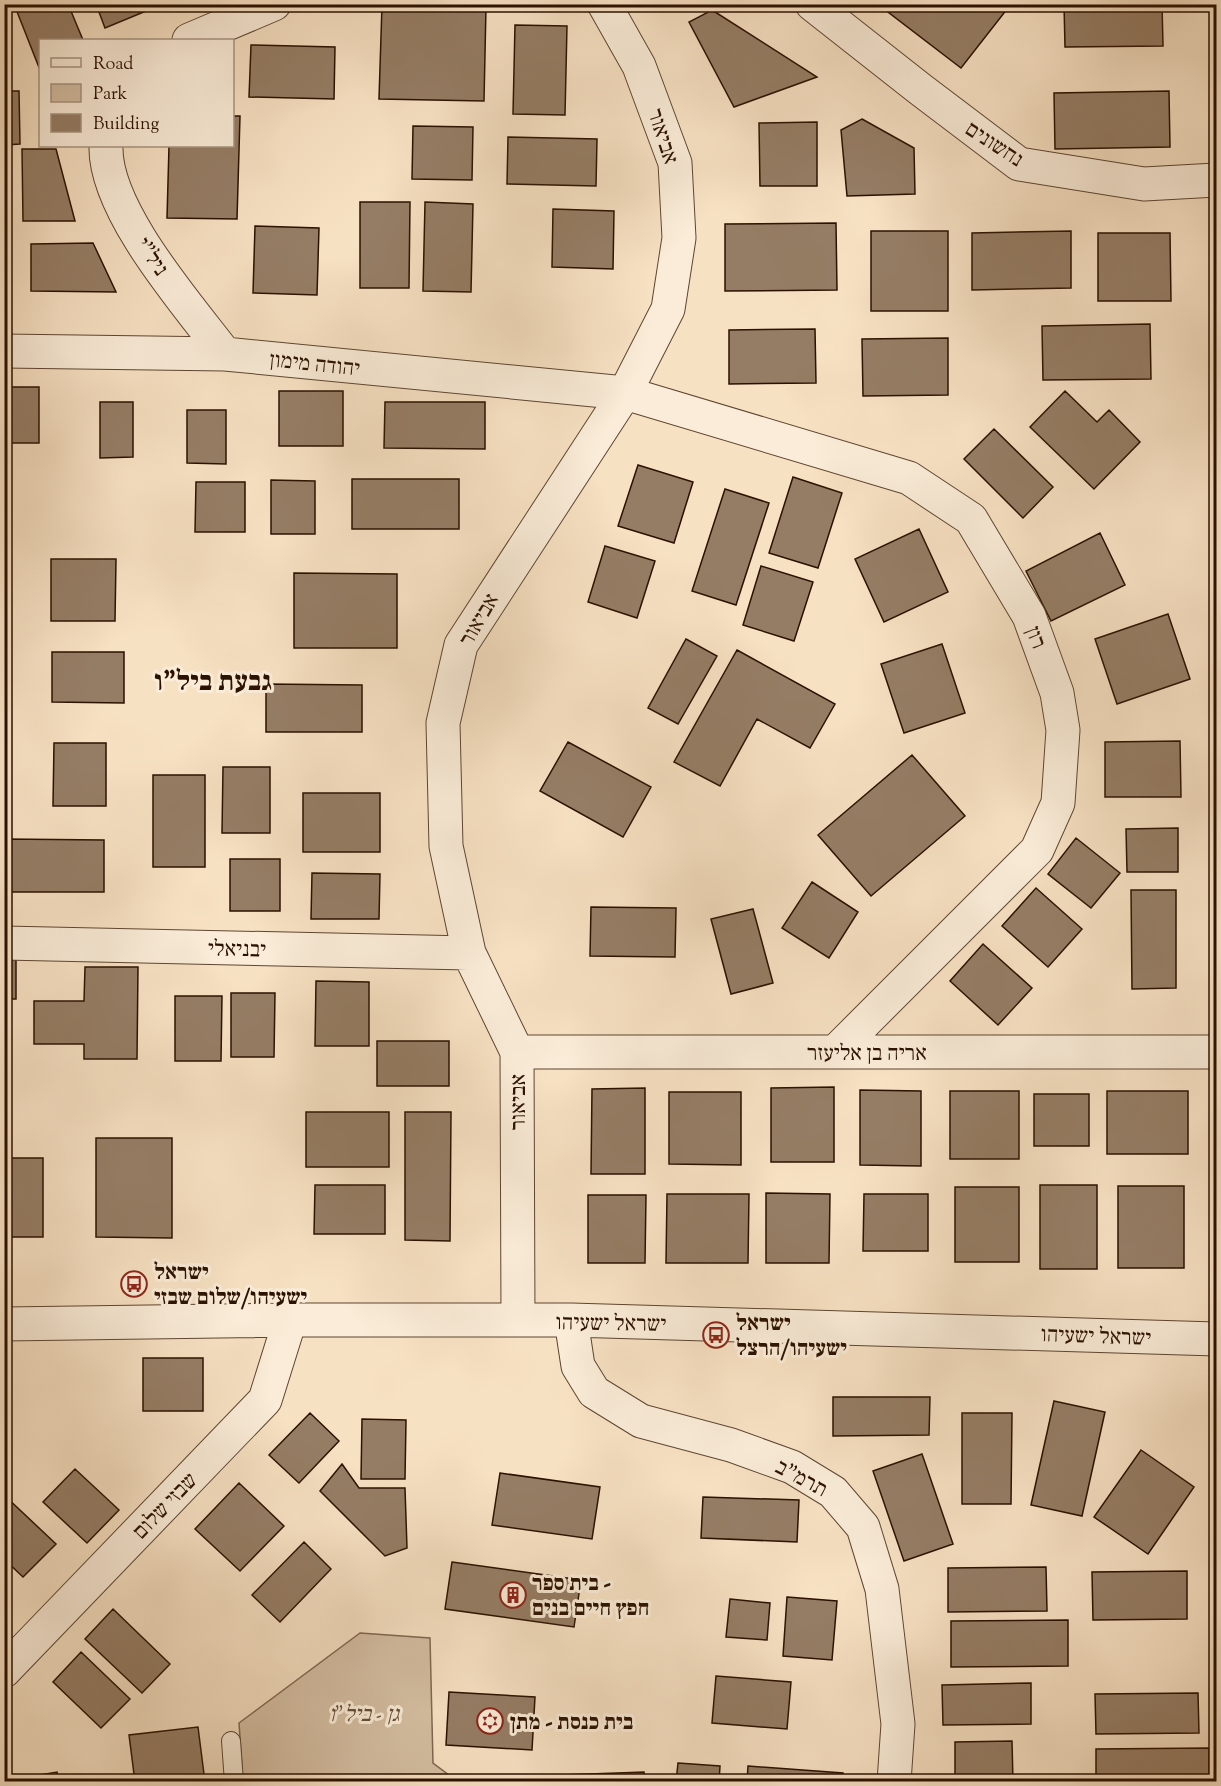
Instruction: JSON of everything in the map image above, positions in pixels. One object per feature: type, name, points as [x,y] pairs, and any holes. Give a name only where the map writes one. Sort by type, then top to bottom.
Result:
[{"type":"street","points":[[191,39],[274,4]]},
{"type":"street","name":"אביאור","points":[[518,1320],[517,1052],[469,953],[446,846],[443,723],[461,645],[625,393],[668,309],[679,238],[675,163],[639,66],[604,4]]},
{"type":"street","name":"נחשונים","points":[[812,4],[1019,164],[1144,184],[1216,180]]},
{"type":"street","name":"ניל\"י","points":[[106,147],[106,162],[117,192],[151,257],[225,354]]},
{"type":"street","name":"יהודה מימון","points":[[4,351],[225,354],[625,393]]},
{"type":"street","name":"רון","points":[[625,393],[909,478],[971,519],[1029,616],[1057,693],[1063,730],[1058,803],[1037,850],[835,1052]]},
{"type":"street","name":"יבניאלי","points":[[4,943],[469,953]]},
{"type":"street","name":"אריה בן אליעזר","points":[[517,1052],[1216,1052]]},
{"type":"street","name":"ישראל ישעיהו","points":[[4,1324],[290,1320],[571,1320],[1216,1339]]},
{"type":"street","name":"שבזי שלום","points":[[4,1671],[265,1400],[290,1320]]},
{"type":"street","name":"תרמ\"ב","points":[[571,1320],[578,1366],[594,1392],[641,1421],[731,1445],[792,1467],[833,1492],[863,1527],[882,1589],[898,1724],[894,1782]]},
{"type":"lane","points":[[231,1742],[234,1782]]},
{"type":"green space","name":"גן - ביל\"ו","points":[[360,1633],[430,1638],[433,1763],[457,1781],[243,1781],[239,1723]]},
{"type":"building","points":[[14,4],[68,4],[83,39],[39,39],[39,67]]},
{"type":"building","points":[[96,4],[163,4],[105,28]]},
{"type":"building","points":[[894,4],[1011,4],[961,68],[888,12]]},
{"type":"building","points":[[1064,4],[1162,4],[1163,46],[1065,47]]},
{"type":"building","points":[[382,5],[486,7],[484,101],[379,99]]},
{"type":"building","points":[[712,10],[817,77],[734,107],[689,22]]},
{"type":"building","points":[[515,25],[567,26],[565,115],[513,114]]},
{"type":"building","points":[[251,45],[335,47],[334,99],[249,97]]},
{"type":"building","points":[[4,91],[19,91],[20,144],[4,145]]},
{"type":"building","points":[[1169,91],[1170,147],[1055,149],[1054,93]]},
{"type":"building","points":[[234,116],[240,116],[237,219],[167,218],[169,147],[234,147]]},
{"type":"building","points":[[862,119],[914,148],[915,194],[847,196],[841,130]]},
{"type":"building","points":[[817,122],[817,186],[760,186],[759,123]]},
{"type":"building","points":[[413,126],[473,127],[472,180],[412,179]]},
{"type":"building","points":[[508,137],[597,139],[596,186],[507,184]]},
{"type":"building","points":[[22,149],[56,149],[75,221],[23,221]]},
{"type":"building","points":[[360,202],[410,202],[409,288],[360,288]]},
{"type":"building","points":[[425,202],[473,204],[471,292],[423,291]]},
{"type":"building","points":[[553,209],[614,211],[613,269],[552,267]]},
{"type":"building","points":[[836,223],[837,290],[725,291],[725,224]]},
{"type":"building","points":[[255,226],[319,228],[317,295],[253,293]]},
{"type":"building","points":[[871,231],[948,231],[948,311],[871,311]]},
{"type":"building","points":[[1071,231],[1071,288],[972,290],[972,233]]},
{"type":"building","points":[[1098,233],[1170,233],[1171,301],[1098,301]]},
{"type":"building","points":[[93,243],[116,292],[31,291],[31,244]]},
{"type":"building","points":[[1150,324],[1151,379],[1043,380],[1042,326]]},
{"type":"building","points":[[815,329],[816,383],[729,384],[729,330]]},
{"type":"building","points":[[948,338],[948,395],[863,396],[862,339]]},
{"type":"building","points":[[4,387],[39,387],[39,443],[4,443]]},
{"type":"building","points":[[279,391],[343,391],[343,446],[279,446]]},
{"type":"building","points":[[1065,391],[1097,422],[1109,410],[1140,442],[1094,489],[1030,427]]},
{"type":"building","points":[[100,402],[133,402],[133,457],[100,458]]},
{"type":"building","points":[[385,402],[485,402],[485,449],[384,448]]},
{"type":"building","points":[[187,410],[226,410],[226,464],[187,463]]},
{"type":"building","points":[[994,429],[1053,487],[1023,518],[964,459]]},
{"type":"building","points":[[638,465],[693,482],[674,543],[618,526]]},
{"type":"building","points":[[793,477],[842,493],[818,568],[769,553]]},
{"type":"building","points":[[352,479],[459,479],[459,529],[352,529]]},
{"type":"building","points":[[271,480],[315,481],[315,534],[271,534]]},
{"type":"building","points":[[196,482],[245,482],[245,532],[195,532]]},
{"type":"building","points":[[725,489],[769,503],[736,605],[692,591]]},
{"type":"building","points":[[919,529],[948,592],[884,622],[855,559]]},
{"type":"building","points":[[1100,533],[1125,585],[1051,621],[1026,571]]},
{"type":"building","points":[[605,546],[655,561],[637,618],[588,602]]},
{"type":"building","points":[[51,559],[116,559],[115,621],[51,621]]},
{"type":"building","points":[[761,566],[813,582],[794,641],[743,625]]},
{"type":"building","points":[[294,573],[397,574],[397,648],[294,648]]},
{"type":"building","points":[[1168,614],[1190,679],[1117,704],[1095,639]]},
{"type":"building","points":[[686,639],[717,656],[678,724],[648,708]]},
{"type":"building","points":[[942,644],[965,713],[904,733],[881,664]]},
{"type":"building","points":[[737,650],[835,704],[810,748],[757,719],[720,786],[674,762]]},
{"type":"building","points":[[52,652],[124,652],[124,703],[52,702]]},
{"type":"building","points":[[266,684],[362,685],[362,732],[266,732]]},
{"type":"building","points":[[1180,741],[1181,797],[1105,797],[1105,742]]},
{"type":"building","points":[[568,742],[651,787],[623,837],[540,791]]},
{"type":"building","points":[[54,743],[106,743],[106,806],[53,806]]},
{"type":"building","points":[[912,755],[965,816],[871,896],[818,835]]},
{"type":"building","points":[[223,767],[270,767],[270,833],[222,833]]},
{"type":"building","points":[[153,775],[205,775],[205,867],[153,867]]},
{"type":"building","points":[[303,793],[380,793],[380,852],[303,852]]},
{"type":"building","points":[[1178,828],[1178,872],[1127,872],[1126,829]]},
{"type":"building","points":[[1076,838],[1120,873],[1091,908],[1048,874]]},
{"type":"building","points":[[4,839],[104,840],[104,892],[4,892]]},
{"type":"building","points":[[230,859],[280,859],[280,911],[230,911]]},
{"type":"building","points":[[312,873],[380,874],[379,919],[311,919]]},
{"type":"building","points":[[812,882],[858,912],[829,958],[782,928]]},
{"type":"building","points":[[1036,888],[1082,929],[1048,967],[1002,926]]},
{"type":"building","points":[[1131,890],[1176,890],[1176,988],[1132,989]]},
{"type":"building","points":[[591,907],[676,908],[675,957],[590,956]]},
{"type":"building","points":[[753,909],[773,983],[731,994],[711,919]]},
{"type":"building","points":[[983,944],[1032,988],[998,1025],[950,981]]},
{"type":"building","points":[[4,954],[16,954],[16,999],[4,999]]},
{"type":"building","points":[[85,967],[138,967],[137,1059],[84,1059],[84,1044],[34,1044],[34,1001],[84,1001]]},
{"type":"building","points":[[316,981],[369,982],[369,1046],[315,1046]]},
{"type":"building","points":[[231,993],[275,993],[274,1057],[231,1057]]},
{"type":"building","points":[[175,996],[222,996],[221,1061],[175,1061]]},
{"type":"building","points":[[377,1041],[449,1041],[449,1086],[377,1086]]},
{"type":"building","points":[[834,1087],[834,1162],[771,1162],[771,1088]]},
{"type":"building","points":[[645,1088],[645,1174],[591,1174],[592,1089]]},
{"type":"building","points":[[860,1090],[921,1091],[921,1166],[860,1165]]},
{"type":"building","points":[[950,1091],[1019,1091],[1019,1159],[950,1159]]},
{"type":"building","points":[[1107,1091],[1188,1091],[1188,1154],[1107,1154]]},
{"type":"building","points":[[669,1092],[741,1092],[741,1165],[669,1164]]},
{"type":"building","points":[[1034,1094],[1089,1094],[1089,1146],[1034,1146]]},
{"type":"building","points":[[306,1112],[389,1112],[389,1167],[306,1167]]},
{"type":"building","points":[[405,1112],[451,1112],[450,1241],[405,1240]]},
{"type":"building","points":[[96,1138],[172,1138],[172,1238],[96,1237]]},
{"type":"building","points":[[4,1158],[43,1158],[43,1237],[4,1237]]},
{"type":"building","points":[[315,1185],[385,1185],[385,1234],[314,1234]]},
{"type":"building","points":[[1040,1185],[1097,1185],[1097,1269],[1040,1269]]},
{"type":"building","points":[[1118,1186],[1184,1186],[1184,1268],[1118,1268]]},
{"type":"building","points":[[955,1187],[1019,1187],[1019,1262],[955,1262]]},
{"type":"building","points":[[766,1193],[830,1194],[829,1263],[766,1263]]},
{"type":"building","points":[[667,1194],[749,1194],[748,1263],[666,1263]]},
{"type":"building","points":[[864,1194],[928,1194],[928,1251],[863,1251]]},
{"type":"building","points":[[588,1195],[646,1195],[645,1263],[588,1263]]},
{"type":"building","points":[[143,1358],[203,1358],[203,1411],[143,1411]]},
{"type":"building","points":[[833,1397],[930,1397],[929,1435],[833,1436]]},
{"type":"building","points":[[1054,1401],[1105,1412],[1082,1516],[1031,1505]]},
{"type":"building","points":[[310,1413],[339,1441],[299,1483],[269,1455]]},
{"type":"building","points":[[962,1413],[1012,1413],[1011,1504],[962,1504]]},
{"type":"building","points":[[362,1419],[406,1420],[405,1479],[361,1479]]},
{"type":"building","points":[[1141,1450],[1194,1487],[1148,1554],[1094,1517]]},
{"type":"building","points":[[922,1454],[953,1544],[904,1561],[873,1471]]},
{"type":"building","points":[[342,1464],[359,1488],[405,1488],[407,1548],[385,1556],[320,1491]]},
{"type":"building","points":[[75,1469],[119,1510],[87,1543],[43,1502]]},
{"type":"building","points":[[500,1473],[600,1487],[592,1539],[492,1525]]},
{"type":"building","points":[[239,1483],[284,1526],[240,1571],[195,1529]]},
{"type":"building","points":[[4,1495],[56,1544],[23,1577],[4,1559]]},
{"type":"building","points":[[703,1497],[799,1500],[797,1542],[701,1538]]},
{"type":"building","points":[[304,1542],[331,1569],[280,1622],[252,1595]]},
{"type":"building","name":"בית ספר - חפץ חיים בנים","points":[[452,1562],[581,1580],[574,1627],[445,1609]]},
{"type":"building","points":[[1046,1567],[1047,1611],[948,1612],[948,1568]]},
{"type":"building","points":[[1187,1571],[1187,1619],[1093,1620],[1092,1572]]},
{"type":"building","points":[[787,1597],[837,1601],[832,1660],[783,1656]]},
{"type":"building","points":[[730,1599],[770,1603],[767,1640],[726,1637]]},
{"type":"building","points":[[113,1609],[170,1664],[142,1693],[85,1639]]},
{"type":"building","points":[[1068,1620],[1068,1666],[951,1667],[951,1621]]},
{"type":"building","points":[[81,1652],[130,1699],[101,1728],[53,1682]]},
{"type":"building","points":[[716,1676],[791,1682],[787,1729],[712,1723]]},
{"type":"building","points":[[1031,1683],[1031,1724],[943,1725],[942,1685]]},
{"type":"building","name":"בית כנסת - מתן","points":[[449,1692],[535,1697],[532,1750],[446,1745]]},
{"type":"building","points":[[1198,1693],[1199,1733],[1096,1734],[1095,1694]]},
{"type":"building","points":[[198,1727],[205,1782],[135,1782],[129,1735]]},
{"type":"building","points":[[1012,1741],[1013,1782],[955,1782],[955,1742]]},
{"type":"building","points":[[1209,1748],[1209,1782],[1096,1782],[1096,1749]]},
{"type":"building","points":[[678,1763],[720,1766],[719,1782],[676,1782]]},
{"type":"building","points":[[748,1766],[843,1773],[843,1782],[747,1782]]},
{"type":"building","points":[[57,1772],[59,1782],[4,1782],[4,1781]]},
{"type":"building","points":[[644,1772],[645,1782],[562,1782],[562,1775]]},
{"type":"place","name":"ישראל ישעיהו/שלום שבזי","points":[[134,1284]]},
{"type":"place","name":"ישראל ישעיהו/הרצל","points":[[716,1335]]},
{"type":"place","name":"בית ספר - חפץ חיים בנים","points":[[513,1595]]},
{"type":"place","name":"בית כנסת - מתן","points":[[490,1721]]},
{"type":"district","name":"גבעת ביל\"ו","points":[[213,680]]}]
